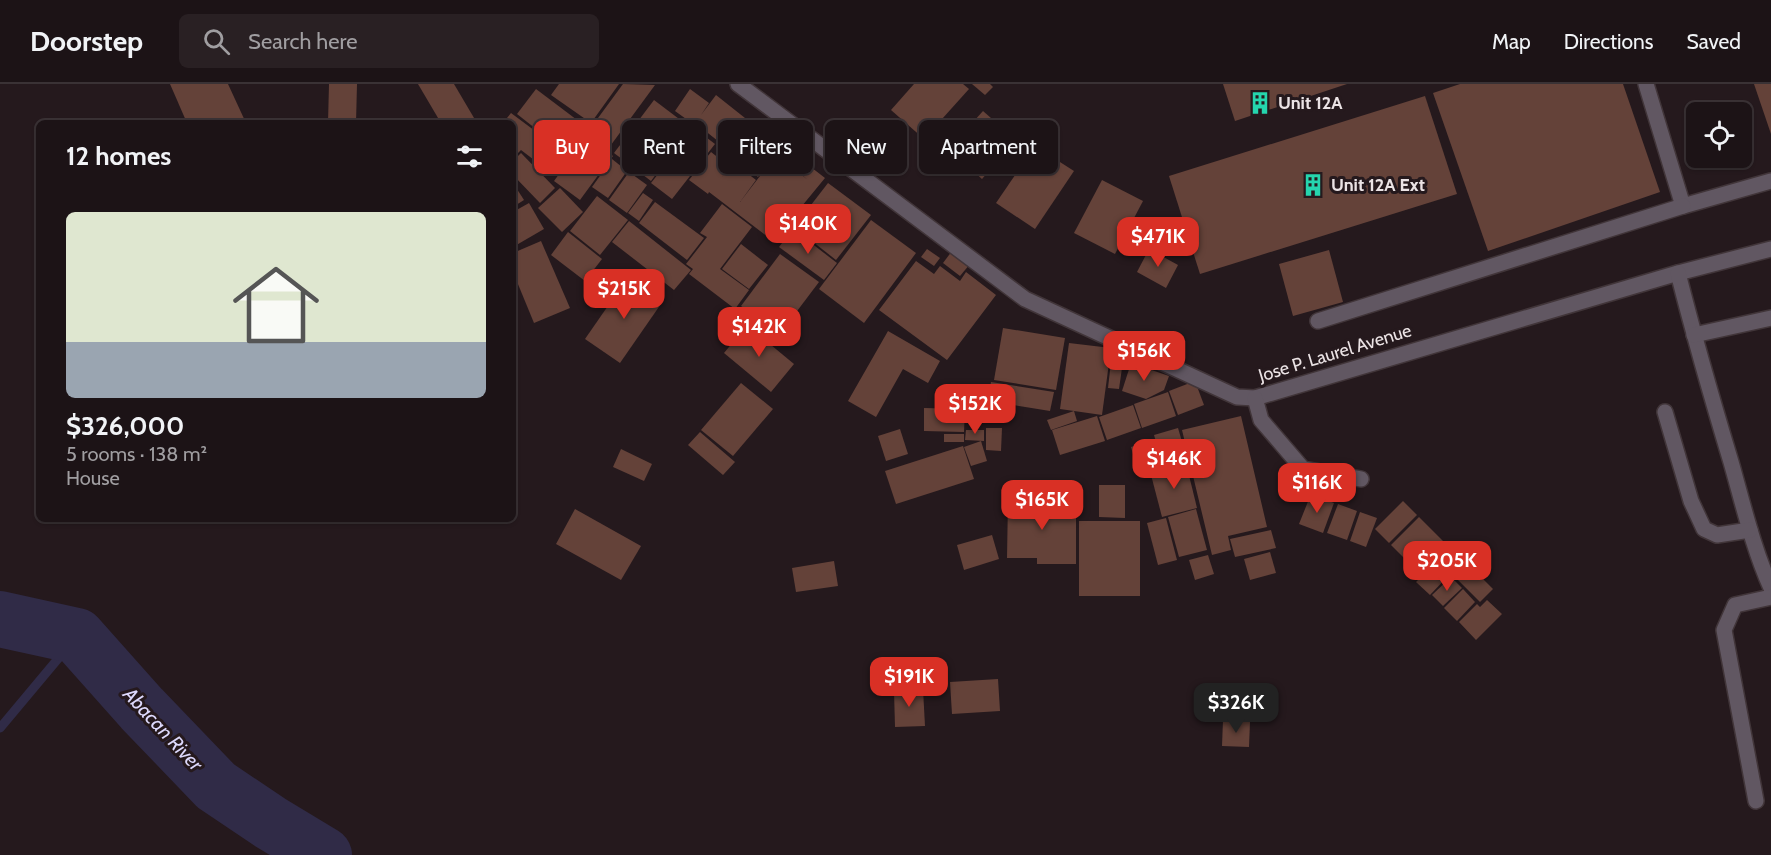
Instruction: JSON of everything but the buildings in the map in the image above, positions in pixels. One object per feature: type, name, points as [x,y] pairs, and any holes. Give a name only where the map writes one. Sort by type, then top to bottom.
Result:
[{"type":"street","name":"Jose P. Laurel Avenue","points":[[738,84],[1025,298],[1237,397],[1255,398],[1678,273],[1771,249]]},
{"type":"street","points":[[1646,84],[1683,206]]},
{"type":"street","points":[[1318,321],[1683,206],[1771,181]]},
{"type":"street","points":[[1678,273],[1750,530],[1761,566],[1771,588]]},
{"type":"street","points":[[1694,334],[1771,318]]},
{"type":"street","points":[[1255,398],[1262,420],[1303,469],[1361,479]]},
{"type":"street","points":[[1665,411],[1691,501],[1704,529],[1718,535],[1750,530]]},
{"type":"street","points":[[1756,801],[1724,630],[1735,605],[1771,597]]},
{"type":"waterway","name":"Abacan River","points":[[0,619],[77,636],[142,709],[216,786],[324,855]]},
{"type":"waterway","points":[[0,728],[77,636]]},
{"type":"place","name":"Unit 12A","points":[[1260,103]]},
{"type":"place","name":"Unit 12A Ext","points":[[1313,185]]}]
